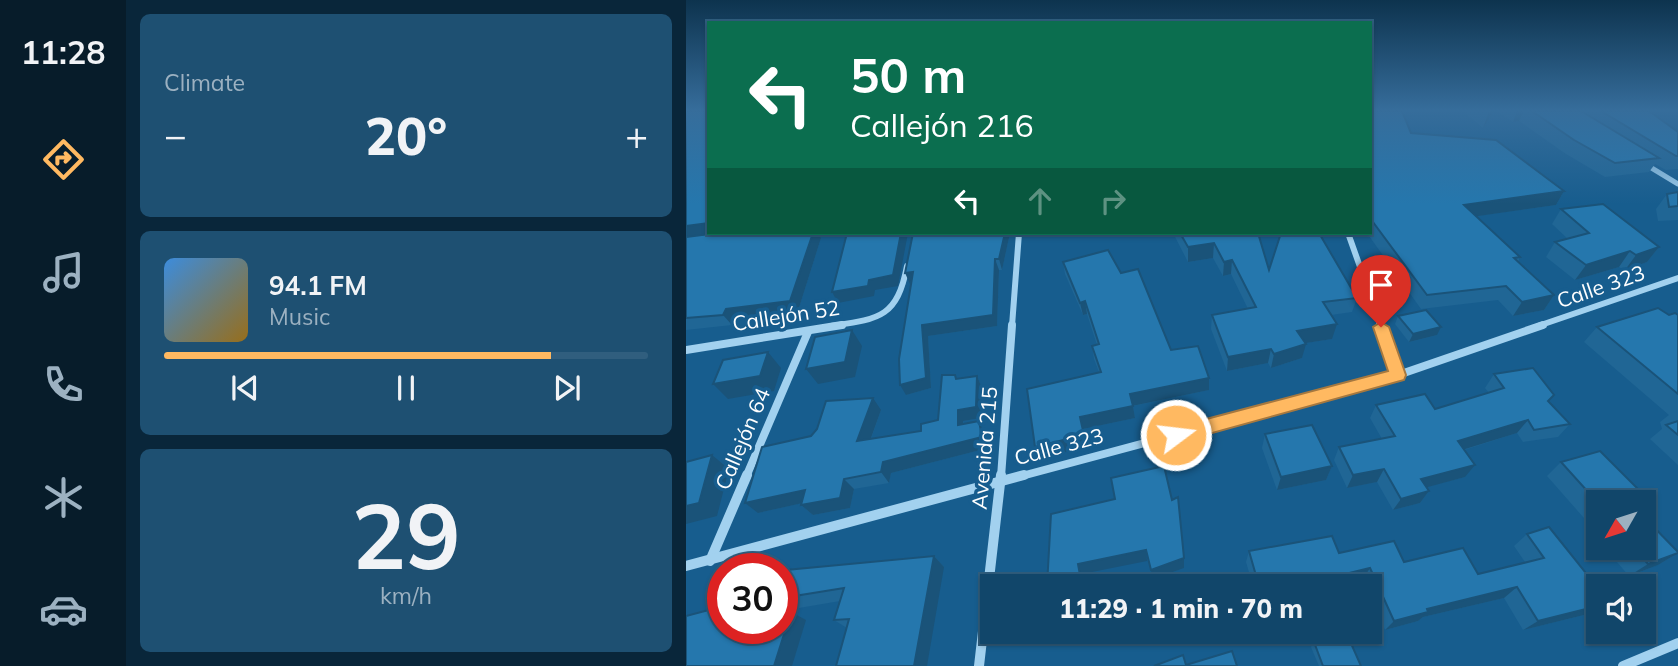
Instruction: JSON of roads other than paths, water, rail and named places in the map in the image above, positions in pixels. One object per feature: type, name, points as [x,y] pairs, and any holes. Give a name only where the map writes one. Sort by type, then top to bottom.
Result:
[{"type":"street","points":[[1643,162],[1678,184]]},
{"type":"street","name":"Avenida 215","points":[[979,666],[1001,480],[1019,235]]},
{"type":"street","points":[[1349,235],[1398,375]]},
{"type":"street","name":"Callejón 52","points":[[686,350],[872,320],[891,312],[901,297],[909,258]]},
{"type":"street","name":"Calle 323","points":[[739,553],[1001,480],[1398,375],[1678,278]]},
{"type":"street","name":"Callejón 64","points":[[713,553],[808,331]]},
{"type":"street","name":"Calle 323","points":[[686,566],[707,562]]},
{"type":"street","points":[[1623,666],[1678,643]]}]
